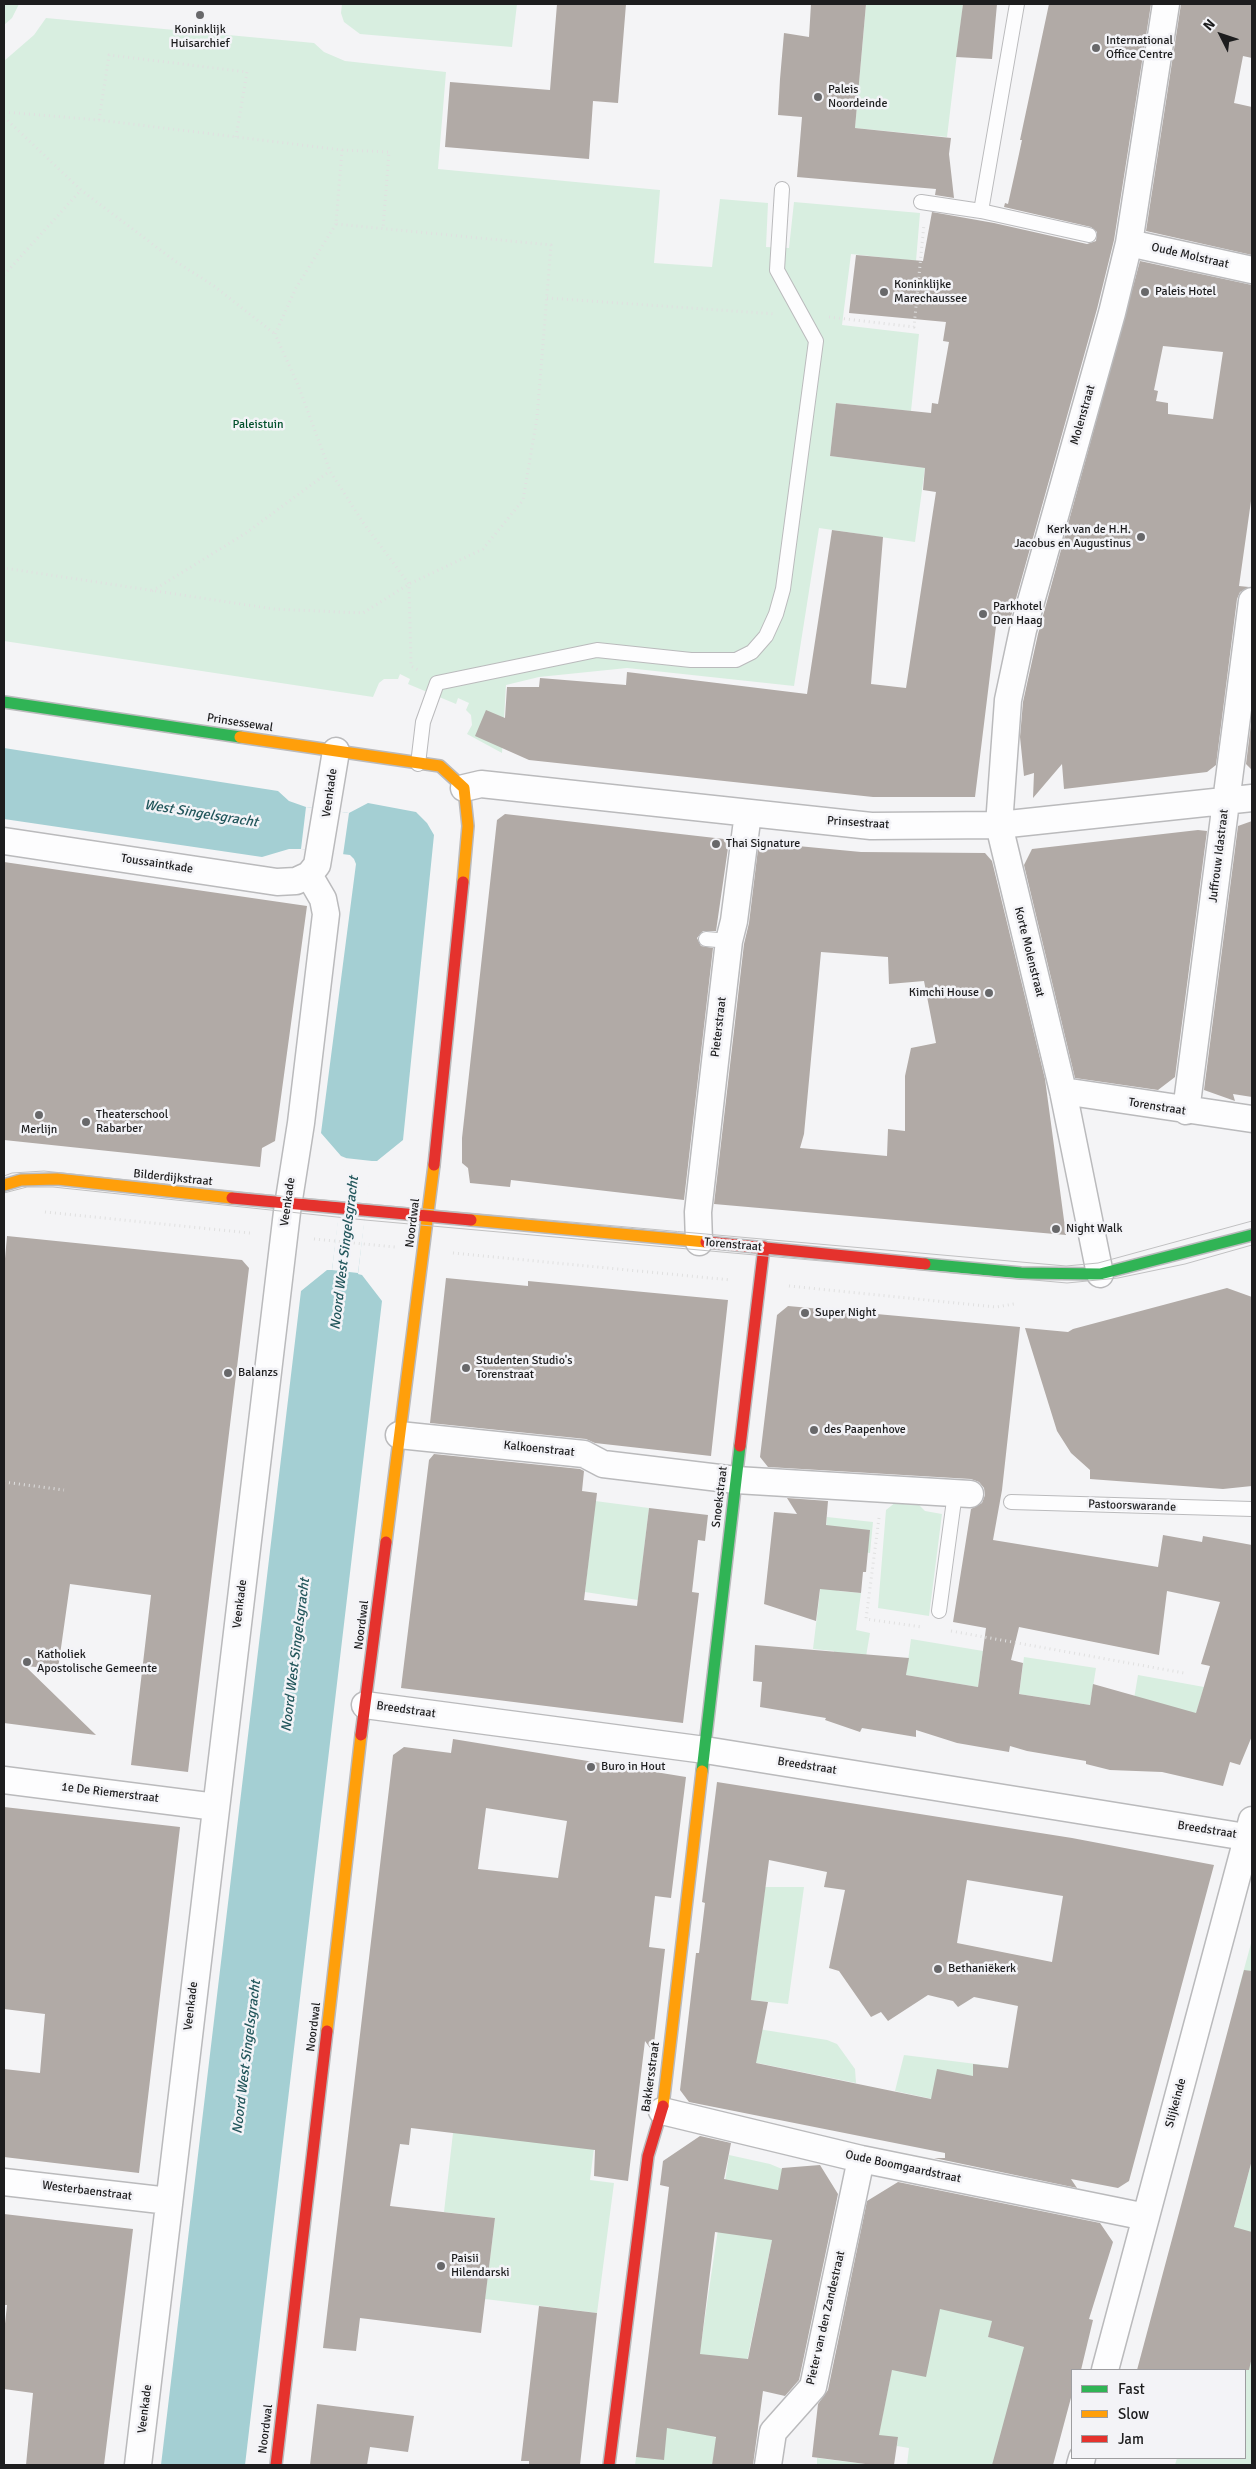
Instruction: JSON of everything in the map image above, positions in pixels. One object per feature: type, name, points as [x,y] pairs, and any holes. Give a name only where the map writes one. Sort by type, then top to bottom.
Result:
[{"type":"street","name":"Molenstraat","points":[[998,825],[1008,700],[1023,630],[1112,313],[1120,241],[1166,4]]},
{"type":"street","name":"Oude Molstraat","points":[[1120,241],[1252,270]]},
{"type":"street","name":"Juffrouw Idastraat","points":[[1186,1111],[1252,602]]},
{"type":"street","name":"Prinsessewal","points":[[4,702],[440,766],[464,788]]},
{"type":"street","name":"Veenkade","points":[[138,2465],[289,1193],[301,1122],[326,914],[315,864],[327,810],[336,751]]},
{"type":"street","name":"Prinsestraat","points":[[464,788],[480,784],[871,826],[998,825],[1252,798]]},
{"type":"street","name":"Noordwal","points":[[276,2465],[366,1705],[428,1216],[468,826],[464,788]]},
{"type":"street","name":"Pieterstraat","points":[[699,1242],[698,1212],[717,940],[734,921],[748,813]]},
{"type":"street","name":"Korte Molenstraat","points":[[998,825],[1061,1085]]},
{"type":"street","name":"Toussaintkade","points":[[4,841],[277,882],[296,881],[315,864]]},
{"type":"street","name":"Torenstraat","points":[[1061,1085],[1186,1111],[1252,1120]]},
{"type":"street","points":[[1061,1085],[1100,1274]]},
{"type":"street","name":"Bilderdijkstraat","points":[[4,1185],[21,1180],[57,1179],[289,1193],[340,1208],[366,1211]]},
{"type":"street","name":"Torenstraat","points":[[366,1211],[764,1247],[1021,1273],[1100,1274],[1252,1235]]},
{"type":"street","name":"Snoekstraat","points":[[705,1750],[764,1247]]},
{"type":"street","name":"Kalkoenstraat","points":[[399,1435],[584,1454],[603,1464],[736,1480]]},
{"type":"street","points":[[736,1480],[962,1494]]},
{"type":"street","name":"Breedstraat","points":[[366,1705],[705,1750],[1251,1832]]},
{"type":"street","name":"Bakkersstraat","points":[[609,2465],[648,2156],[662,2111],[705,1750]]},
{"type":"street","name":"1e De Riemerstraat","points":[[4,1780],[216,1806]]},
{"type":"street","name":"Slijkeinde","points":[[1105,2369],[1251,1832]]},
{"type":"street","name":"Oude Boomgaardstraat","points":[[662,2111],[861,2159],[1146,2217]]},
{"type":"street","name":"Pieter van den Zandestraat","points":[[768,2465],[773,2432],[813,2387],[861,2159]]},
{"type":"street","name":"Westerbaenstraat","points":[[4,2182],[170,2201]]},
{"type":"lane","points":[[981,211],[1017,4]]},
{"type":"lane","points":[[418,764],[423,722],[437,683],[596,650],[717,662],[736,660],[752,652],[766,636],[776,614],[783,589],[816,341],[777,270],[782,189]]},
{"type":"lane","points":[[924,203],[981,211],[1089,235]]},
{"type":"lane","points":[[939,1610],[962,1494]]},
{"type":"lane","name":"Pastoorswarande","points":[[1011,1502],[1252,1509]]},
{"type":"path","points":[[99,120],[109,55],[247,72],[236,137]]},
{"type":"path","points":[[4,112],[99,120],[342,150],[389,152],[383,228]]},
{"type":"path","points":[[4,117],[82,190],[175,261],[214,286],[275,334],[298,385],[330,471],[362,520],[409,584],[412,666],[437,683]]},
{"type":"path","points":[[275,334],[296,288],[336,224],[342,150]]},
{"type":"path","points":[[4,275],[82,190]]},
{"type":"path","points":[[843,318],[914,327],[924,203]]},
{"type":"path","points":[[4,568],[151,592],[274,609],[363,613],[409,584],[483,549],[523,500],[537,418],[551,245],[336,224]]},
{"type":"path","points":[[547,298],[803,316]]},
{"type":"path","points":[[151,592],[246,533],[330,471]]},
{"type":"path","points":[[40,1211],[362,1244]]},
{"type":"path","points":[[4,1482],[64,1490]]},
{"type":"path","points":[[882,1490],[866,1619],[923,1627]]},
{"type":"path","points":[[942,1630],[1184,1673]]},
{"type":"green space","points":[[4,4],[19,4],[12,18],[4,25]]},
{"type":"green space","points":[[342,4],[517,4],[512,47],[360,34],[344,22],[341,13]]},
{"type":"green space","points":[[866,4],[963,4],[947,137],[855,128]]},
{"type":"green space","name":"Paleistuin","points":[[46,18],[314,43],[324,52],[345,61],[446,72],[438,169],[660,190],[654,263],[712,267],[720,199],[768,203],[766,247],[789,248],[794,202],[920,213],[916,261],[851,254],[842,325],[919,334],[911,411],[836,403],[830,456],[925,468],[915,542],[819,528],[794,686],[627,668],[539,677],[506,685],[502,753],[467,734],[472,725],[471,715],[466,710],[469,703],[458,698],[456,704],[408,684],[410,679],[400,674],[398,679],[384,679],[379,683],[373,697],[4,641],[4,61],[34,35]]},
{"type":"green space","points":[[595,1501],[649,1508],[638,1600],[585,1592]]},
{"type":"green space","points":[[896,1502],[917,1503],[925,1511],[942,1514],[929,1616],[878,1608],[886,1510]]},
{"type":"green space","points":[[827,1517],[873,1522],[870,1553],[824,1548]]},
{"type":"green space","points":[[821,1583],[839,1591],[861,1593],[856,1630],[870,1633],[864,1668],[833,1663],[834,1651],[813,1649]]},
{"type":"green space","points":[[911,1639],[983,1651],[978,1687],[906,1675]]},
{"type":"green space","points":[[1024,1657],[1096,1668],[1090,1705],[1019,1694]]},
{"type":"green space","points":[[1138,1675],[1204,1687],[1196,1714],[1132,1711]]},
{"type":"green space","points":[[765,1887],[804,1887],[788,2004],[751,2000]]},
{"type":"green space","points":[[1252,1940],[1252,1995],[1238,1991]]},
{"type":"green space","points":[[752,2028],[827,2040],[837,2044],[855,2069],[856,2083],[703,2052]]},
{"type":"green space","points":[[904,2055],[1008,2068],[965,2106],[895,2091]]},
{"type":"green space","points":[[603,2076],[590,2180],[614,2183],[597,2313],[485,2299],[495,2218],[444,2212],[453,2133]]},
{"type":"green space","points":[[729,2155],[770,2164],[782,2169],[785,2177],[745,2371],[707,2435],[717,2438],[712,2465],[635,2465],[640,2426],[698,2364]]},
{"type":"green space","points":[[1252,2160],[1252,2465],[1175,2465],[1177,2459],[1246,2459],[1246,2369],[1200,2369],[1225,2277],[1221,2276]]},
{"type":"green space","points":[[913,2266],[1013,2267],[988,2337],[1034,2350],[1020,2362],[994,2465],[907,2465],[909,2448],[897,2446],[898,2437],[877,2443]]},
{"type":"green space","points":[[817,2458],[873,2465],[817,2465]]},
{"type":"water","points":[[4,748],[278,791],[289,801],[306,807],[349,813],[368,803],[416,812],[427,823],[434,835],[403,1140],[377,1161],[371,1161],[358,1274],[362,1275],[382,1301],[245,2465],[161,2465],[301,1291],[327,1270],[332,1270],[346,1158],[341,1156],[321,1133],[356,864],[350,855],[289,849],[262,857],[4,819]]},
{"type":"pier","points":[[306,807],[349,813],[343,855],[301,849]]},
{"type":"pier","points":[[345,1158],[372,1161],[358,1273],[332,1270]]},
{"type":"building","points":[[557,4],[626,4],[618,103],[593,101],[589,159],[445,147],[450,82],[550,90]]},
{"type":"building","name":"Paleis Noordeinde","points":[[811,4],[866,4],[855,128],[951,138],[949,154],[954,198],[935,195],[936,189],[797,177],[802,117],[778,115],[780,79],[784,33],[809,37]]},
{"type":"building","points":[[963,4],[997,4],[992,59],[956,57]]},
{"type":"building","points":[[1049,4],[1151,4],[1114,240],[1097,309],[1010,620],[997,618],[975,797],[873,797],[529,760],[475,736],[486,710],[505,718],[507,687],[539,687],[540,678],[626,685],[627,672],[807,694],[832,530],[883,537],[871,684],[906,688],[936,492],[923,490],[925,468],[830,456],[836,403],[931,413],[932,403],[938,404],[949,342],[943,341],[946,322],[849,313],[856,255],[923,261],[932,212],[994,223],[1087,244],[1096,241],[1097,232],[1091,227],[1004,207],[1005,203],[1008,204],[1016,168],[1022,140],[1020,140]]},
{"type":"building","points":[[1181,4],[1252,4],[1252,58],[1243,56],[1234,103],[1252,107],[1252,255],[1146,231]]},
{"type":"building","points":[[1140,261],[1252,285],[1252,494],[1239,586],[1249,587],[1240,592],[1237,599],[1216,765],[1207,772],[1064,789],[1062,764],[1033,798],[1034,773],[1024,776],[1020,737],[1023,702],[1038,634]],"holes":[[[1163,346],[1223,352],[1213,419],[1168,414],[1168,403],[1156,401],[1158,391],[1154,390]]]},
{"type":"building","points":[[1252,716],[1252,770],[1246,764]]},
{"type":"building","points":[[505,814],[724,839],[728,848],[716,931],[703,931],[697,938],[701,946],[713,948],[684,1200],[511,1180],[510,1187],[470,1183],[468,1168],[462,1163],[462,1138],[497,820]]},
{"type":"building","points":[[1252,821],[1252,1097],[1233,1094],[1235,1101],[1204,1090],[1238,826]]},
{"type":"building","points":[[1198,830],[1207,831],[1175,1077],[1158,1090],[1075,1078],[1024,865],[1032,849]]},
{"type":"building","points":[[766,843],[861,852],[985,853],[992,861],[1045,1079],[1066,1235],[714,1204],[744,944],[749,923],[758,849]],"holes":[[[821,952],[888,957],[889,984],[924,981],[936,1043],[911,1048],[905,1076],[905,1131],[888,1129],[887,1156],[800,1148],[804,1134]]]},
{"type":"building","points":[[4,862],[307,906],[275,1141],[262,1148],[260,1167],[4,1140]]},
{"type":"building","points":[[7,1236],[242,1260],[249,1268],[188,1772],[131,1765],[151,1595],[70,1584],[58,1669],[25,1666],[96,1735],[4,1723],[4,1270]]},
{"type":"building","name":"Studenten Studio's Torenstraat","points":[[446,1278],[528,1286],[528,1281],[728,1300],[711,1456],[595,1443],[586,1439],[430,1423]]},
{"type":"building","points":[[1227,1288],[1252,1297],[1252,1486],[1223,1489],[1090,1479],[1090,1470],[1071,1453],[1057,1431],[1025,1328],[1068,1332],[1073,1329]]},
{"type":"building","points":[[788,1306],[1020,1327],[1002,1490],[993,1540],[1158,1567],[1163,1535],[1202,1542],[1203,1536],[1252,1545],[1252,1736],[1240,1765],[1230,1762],[1223,1786],[1162,1772],[1110,1770],[1086,1764],[1086,1761],[1027,1751],[1010,1746],[1009,1752],[957,1743],[916,1730],[916,1737],[862,1728],[860,1732],[825,1720],[826,1718],[760,1707],[762,1682],[753,1681],[755,1645],[909,1658],[906,1675],[978,1687],[986,1628],[953,1622],[971,1509],[982,1503],[985,1495],[984,1488],[979,1482],[971,1479],[768,1467],[760,1457],[777,1315]],"holes":[[[1167,1591],[1220,1602],[1201,1664],[1210,1666],[1196,1713],[1093,1684],[1090,1705],[1019,1694],[1023,1663],[1011,1660],[1019,1627],[1159,1655]]]},
{"type":"building","points":[[434,1454],[580,1469],[584,1471],[582,1491],[597,1493],[584,1600],[637,1606],[649,1508],[708,1515],[705,1541],[698,1540],[692,1592],[699,1593],[683,1723],[401,1688],[429,1460]]},
{"type":"building","points":[[787,1498],[828,1501],[826,1525],[870,1530],[866,1572],[863,1572],[861,1593],[820,1589],[816,1621],[764,1604],[774,1512],[797,1514]]},
{"type":"building","points":[[453,1739],[686,1777],[671,1898],[655,1896],[649,1947],[665,1949],[653,2052],[645,2041],[628,2181],[594,2176],[595,2150],[411,2128],[409,2145],[400,2144],[390,2206],[495,2218],[481,2333],[360,2318],[356,2351],[323,2348],[393,1755],[404,1747],[451,1753]],"holes":[[[486,1808],[567,1821],[558,1878],[478,1869]]]},
{"type":"building","points":[[717,1782],[1072,1838],[1214,1865],[1129,2181],[1118,2188],[1071,2179],[1077,2188],[934,2158],[945,2158],[945,2153],[689,2102],[680,2090],[696,1953],[699,1953],[705,1903],[702,1902]],"holes":[[[769,1860],[827,1872],[824,1887],[845,1890],[829,1968],[839,1971],[871,2017],[881,2012],[888,2021],[928,1995],[953,2001],[958,2007],[974,1997],[1018,2006],[1008,2068],[973,2064],[973,2076],[937,2069],[931,2099],[756,2063],[768,2002],[751,2000]],[[967,1880],[1063,1896],[1052,1962],[957,1943]]]},
{"type":"building","points":[[4,1807],[180,1827],[139,2173],[4,2157],[4,2069],[40,2073],[45,2014],[4,2009]]},
{"type":"building","points":[[1244,1970],[1252,1971],[1252,2160],[1234,2227],[1252,2232],[1252,2357],[1249,2370],[1137,2369]]},
{"type":"building","points":[[700,2136],[731,2143],[724,2179],[778,2190],[782,2168],[820,2165],[838,2194],[799,2380],[785,2396],[763,2391],[753,2465],[712,2465],[716,2437],[667,2428],[664,2460],[636,2457],[669,2187],[660,2185],[663,2161]],"holes":[[[715,2232],[772,2240],[748,2359],[700,2354]]]},
{"type":"building","points":[[898,2182],[1100,2223],[1113,2242],[1089,2319],[1093,2320],[1081,2369],[1071,2369],[1071,2398],[1053,2465],[992,2465],[1024,2347],[988,2337],[992,2321],[940,2309],[926,2377],[892,2370],[879,2435],[898,2437],[894,2465],[873,2465],[812,2457],[818,2404],[828,2390],[867,2201]]},
{"type":"building","points":[[4,2214],[133,2229],[104,2465],[26,2465],[33,2393],[4,2389],[4,2333],[7,2305],[4,2305]]},
{"type":"building","points":[[539,2306],[597,2313],[580,2465],[529,2465],[529,2461],[521,2461]]},
{"type":"building","points":[[317,2404],[414,2416],[408,2452],[370,2447],[367,2465],[310,2465]]},
{"type":"tram line","points":[[4,1176],[12,1173],[44,1171],[289,1197],[1066,1266],[1098,1263],[1252,1221]]},
{"type":"tram line","points":[[4,1193],[27,1187],[53,1187],[365,1220],[1067,1283],[1118,1278],[1185,1264],[1252,1245]]},
{"type":"traffic: fast","points":[[4,702],[240,737]]},
{"type":"traffic: fast","points":[[925,1264],[1021,1273],[1100,1274],[1252,1235]]},
{"type":"traffic: fast","points":[[702,1771],[740,1446]]},
{"type":"traffic: slow","points":[[240,737],[440,766],[464,788],[468,826],[463,882]]},
{"type":"traffic: slow","points":[[386,1542],[434,1165]]},
{"type":"traffic: slow","points":[[4,1185],[21,1180],[57,1179],[232,1198]]},
{"type":"traffic: slow","points":[[471,1220],[706,1242]]},
{"type":"traffic: slow","points":[[327,2031],[361,1735]]},
{"type":"traffic: slow","points":[[663,2106],[702,1771]]},
{"type":"traffic: jam","points":[[434,1165],[463,882]]},
{"type":"traffic: jam","points":[[232,1198],[471,1220]]},
{"type":"traffic: jam","points":[[706,1242],[925,1264]]},
{"type":"traffic: jam","points":[[740,1446],[764,1247]]},
{"type":"traffic: jam","points":[[361,1735],[386,1542]]},
{"type":"traffic: jam","points":[[276,2465],[327,2031]]},
{"type":"traffic: jam","points":[[609,2465],[648,2156],[663,2106]]},
{"type":"place","name":"Koninklijk Huisarchief","points":[[200,15]]},
{"type":"place","name":"International Office Centre","points":[[1096,48]]},
{"type":"place","name":"Paleis Noordeinde","points":[[818,97]]},
{"type":"place","name":"Koninklijke Marechaussee","points":[[884,292]]},
{"type":"place","name":"Paleis Hotel","points":[[1145,292]]},
{"type":"place","name":"Kerk van de H.H. Jacobus en Augustinus","points":[[1141,537]]},
{"type":"place","name":"Parkhotel Den Haag","points":[[983,614]]},
{"type":"place","name":"Thai Signature","points":[[716,844]]},
{"type":"place","name":"Kimchi House","points":[[989,993]]},
{"type":"place","name":"Merlijn","points":[[39,1115]]},
{"type":"place","name":"Theaterschool Rabarber","points":[[86,1122]]},
{"type":"place","name":"Night Walk","points":[[1056,1229]]},
{"type":"place","name":"Super Night","points":[[805,1313]]},
{"type":"place","name":"Studenten Studio's Torenstraat","points":[[466,1368]]},
{"type":"place","name":"Balanzs","points":[[228,1373]]},
{"type":"place","name":"des Paapenhove","points":[[814,1430]]},
{"type":"place","name":"Katholiek Apostolische Gemeente","points":[[27,1662]]},
{"type":"place","name":"Buro in Hout","points":[[591,1767]]},
{"type":"place","name":"Bethaniëkerk","points":[[938,1969]]},
{"type":"place","name":"Paisii Hilendarski","points":[[441,2266]]},
{"type":"water label","name":"West Singelsgracht","points":[[201,814]]},
{"type":"water label","name":"Noord West Singelsgracht","points":[[345,1253]]},
{"type":"water label","name":"Noord West Singelsgracht","points":[[296,1655]]},
{"type":"water label","name":"Noord West Singelsgracht","points":[[247,2057]]}]
